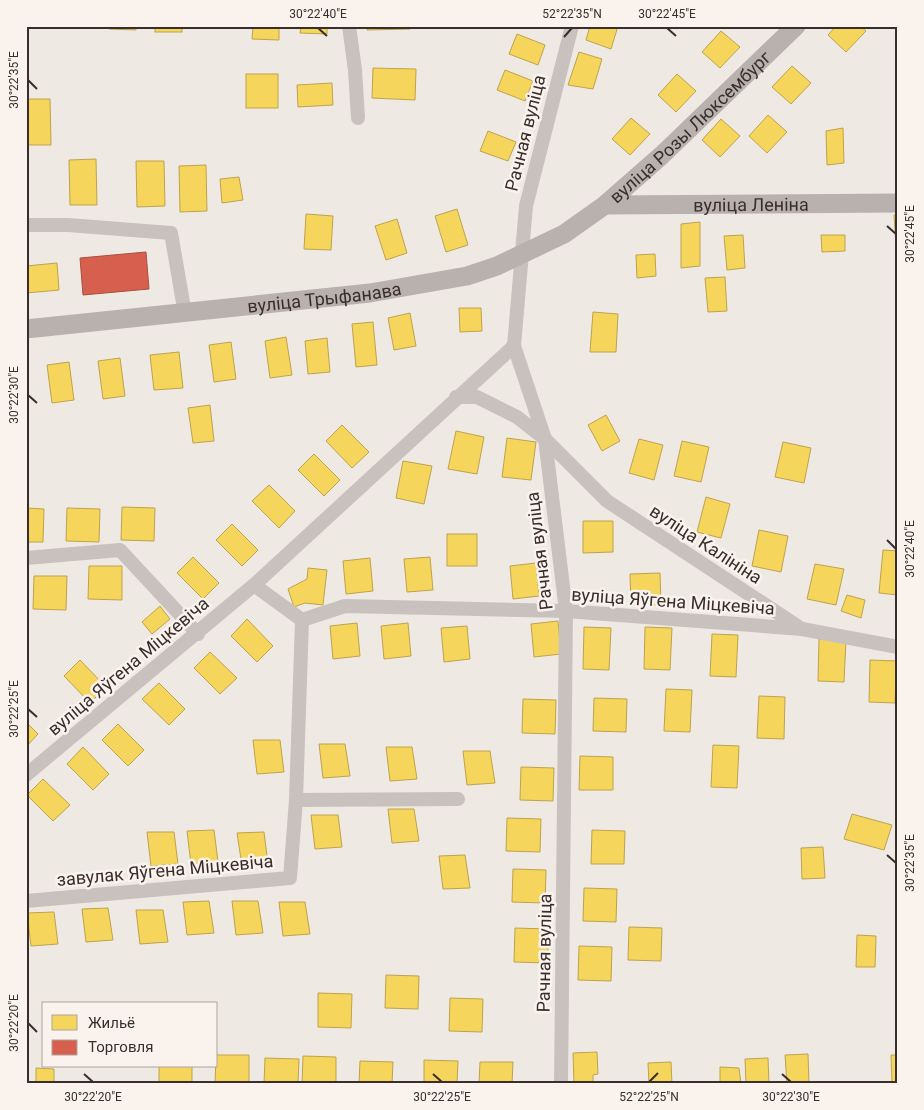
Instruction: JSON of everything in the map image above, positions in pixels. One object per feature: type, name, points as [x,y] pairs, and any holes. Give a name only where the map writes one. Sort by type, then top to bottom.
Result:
[{"type":"street","points":[[349,26],[355,70],[358,118]]},
{"type":"street","name":"Рачная вуліца","points":[[561,1084],[566,611],[545,439],[514,346],[526,206],[572,26]]},
{"type":"street","name":"вуліца Розы Люксембург","points":[[605,205],[662,155],[796,26]]},
{"type":"street","name":"вуліца Леніна","points":[[605,205],[898,202]]},
{"type":"street","name":"вуліца Трыфанава","points":[[26,329],[184,314],[370,293],[467,276],[522,256],[564,234],[605,205]]},
{"type":"street","points":[[26,225],[68,225],[171,233],[184,314]]},
{"type":"street","name":"вуліца Яўгена Міцкевіча","points":[[26,775],[254,586],[514,346]]},
{"type":"street","name":"вуліца Калініна","points":[[456,398],[477,397],[517,416],[545,439],[607,501],[802,629],[898,647]]},
{"type":"street","points":[[26,558],[120,550],[198,634]]},
{"type":"street","points":[[254,586],[302,620]]},
{"type":"street","name":"вуліца Яўгена Міцкевіча","points":[[302,620],[344,606],[566,611],[802,629]]},
{"type":"street","name":"завулак Яўгена Міцкевіча","points":[[26,901],[290,878],[296,800],[302,620]]},
{"type":"street","points":[[296,800],[458,799]]},
{"type":"building: Жильё","points":[[109,26],[136,26],[136,30],[109,29]]},
{"type":"building: Жильё","points":[[155,26],[182,26],[182,32],[155,32]]},
{"type":"building: Жильё","points":[[253,26],[279,26],[279,40],[252,39]]},
{"type":"building: Жильё","points":[[301,26],[327,26],[327,34],[300,33]]},
{"type":"building: Жильё","points":[[367,26],[410,26],[410,29],[367,30]]},
{"type":"building: Жильё","points":[[590,26],[618,26],[611,49],[586,40]]},
{"type":"building: Жильё","points":[[836,26],[860,26],[866,31],[846,52],[828,35]]},
{"type":"building: Жильё","points":[[721,31],[740,47],[720,68],[702,52]]},
{"type":"building: Жильё","points":[[517,34],[545,45],[538,65],[509,54]]},
{"type":"building: Жильё","points":[[579,52],[602,59],[593,89],[568,85]]},
{"type":"building: Жильё","points":[[792,66],[811,83],[791,104],[772,87]]},
{"type":"building: Жильё","points":[[373,68],[416,69],[415,100],[372,98]]},
{"type":"building: Жильё","points":[[505,70],[533,81],[525,101],[497,90]]},
{"type":"building: Жильё","points":[[246,74],[278,74],[278,108],[246,108]]},
{"type":"building: Жильё","points":[[677,74],[696,91],[676,112],[658,95]]},
{"type":"building: Жильё","points":[[332,83],[333,105],[298,107],[297,85]]},
{"type":"building: Жильё","points":[[26,99],[50,99],[51,145],[26,145]]},
{"type":"building: Жильё","points":[[768,115],[787,132],[767,153],[749,136]]},
{"type":"building: Жильё","points":[[631,118],[650,134],[630,155],[612,139]]},
{"type":"building: Жильё","points":[[721,119],[740,136],[720,157],[702,140]]},
{"type":"building: Жильё","points":[[843,128],[844,163],[827,165],[826,131]]},
{"type":"building: Жильё","points":[[488,131],[516,142],[508,161],[480,151]]},
{"type":"building: Жильё","points":[[96,159],[97,205],[70,205],[69,160]]},
{"type":"building: Жильё","points":[[136,161],[164,161],[165,206],[137,207]]},
{"type":"building: Жильё","points":[[206,165],[207,211],[180,212],[179,166]]},
{"type":"building: Жильё","points":[[239,177],[243,200],[222,203],[220,179]]},
{"type":"building: Жильё","points":[[457,209],[468,245],[446,252],[435,216]]},
{"type":"building: Жильё","points":[[306,214],[333,216],[331,250],[304,249]]},
{"type":"building: Жильё","points":[[894,215],[898,215],[898,245],[896,245]]},
{"type":"building: Жильё","points":[[397,219],[407,253],[386,260],[375,226]]},
{"type":"building: Жильё","points":[[700,222],[700,266],[681,268],[681,224]]},
{"type":"building: Жильё","points":[[743,235],[745,268],[727,270],[724,236]]},
{"type":"building: Жильё","points":[[821,235],[845,235],[845,251],[822,252]]},
{"type":"building: Жильё","points":[[655,254],[656,276],[637,278],[636,255]]},
{"type":"building: Жильё","points":[[57,263],[59,290],[26,293],[26,266]]},
{"type":"building: Жильё","points":[[725,277],[727,311],[708,312],[705,278]]},
{"type":"building: Жильё","points":[[459,308],[481,308],[482,331],[460,332]]},
{"type":"building: Жильё","points":[[593,312],[618,314],[616,352],[590,352]]},
{"type":"building: Жильё","points":[[410,313],[416,346],[394,350],[388,318]]},
{"type":"building: Жильё","points":[[373,322],[377,365],[356,367],[352,324]]},
{"type":"building: Жильё","points":[[286,337],[292,375],[270,378],[265,341]]},
{"type":"building: Жильё","points":[[327,338],[330,372],[308,374],[305,341]]},
{"type":"building: Жильё","points":[[231,342],[236,379],[214,382],[209,345]]},
{"type":"building: Жильё","points":[[179,352],[183,388],[154,390],[150,355]]},
{"type":"building: Жильё","points":[[120,358],[125,396],[103,399],[98,361]]},
{"type":"building: Жильё","points":[[69,362],[74,400],[52,403],[47,365]]},
{"type":"building: Жильё","points":[[210,405],[214,441],[193,443],[188,408]]},
{"type":"building: Жильё","points":[[606,415],[620,441],[602,451],[588,425]]},
{"type":"building: Жильё","points":[[342,425],[369,452],[352,468],[326,441]]},
{"type":"building: Жильё","points":[[456,431],[484,437],[477,474],[448,469]]},
{"type":"building: Жильё","points":[[507,438],[536,442],[531,480],[502,477]]},
{"type":"building: Жильё","points":[[639,439],[663,445],[654,480],[629,473]]},
{"type":"building: Жильё","points":[[682,441],[709,447],[701,482],[674,476]]},
{"type":"building: Жильё","points":[[783,442],[811,448],[804,483],[775,477]]},
{"type":"building: Жильё","points":[[314,454],[340,480],[324,496],[298,470]]},
{"type":"building: Жильё","points":[[403,461],[432,466],[424,504],[396,498]]},
{"type":"building: Жильё","points":[[269,485],[295,511],[279,528],[252,501]]},
{"type":"building: Жильё","points":[[706,497],[730,504],[721,538],[697,532]]},
{"type":"building: Жильё","points":[[122,507],[155,508],[154,541],[121,540]]},
{"type":"building: Жильё","points":[[26,508],[44,509],[43,542],[26,542]]},
{"type":"building: Жильё","points":[[67,508],[100,509],[99,542],[66,541]]},
{"type":"building: Жильё","points":[[583,521],[613,521],[613,552],[583,553]]},
{"type":"building: Жильё","points":[[232,524],[258,550],[242,566],[216,540]]},
{"type":"building: Жильё","points":[[759,530],[788,536],[781,572],[752,566]]},
{"type":"building: Жильё","points":[[447,534],[477,534],[477,566],[447,566]]},
{"type":"building: Жильё","points":[[883,550],[898,551],[898,595],[879,593]]},
{"type":"building: Жильё","points":[[193,557],[219,583],[203,599],[177,573]]},
{"type":"building: Жильё","points":[[430,557],[433,590],[407,592],[404,559]]},
{"type":"building: Жильё","points":[[370,558],[373,591],[346,594],[343,561]]},
{"type":"building: Жильё","points":[[536,563],[539,596],[513,599],[510,566]]},
{"type":"building: Жильё","points":[[815,564],[844,569],[836,605],[807,599]]},
{"type":"building: Жильё","points":[[89,566],[122,566],[122,600],[88,599]]},
{"type":"building: Жильё","points":[[308,568],[327,570],[323,605],[305,603],[294,607],[288,589],[307,579]]},
{"type":"building: Жильё","points":[[660,573],[661,605],[631,605],[630,574]]},
{"type":"building: Жильё","points":[[34,576],[67,576],[66,610],[33,609]]},
{"type":"building: Жильё","points":[[847,595],[865,600],[861,618],[841,611]]},
{"type":"building: Жильё","points":[[160,606],[170,619],[152,634],[142,622]]},
{"type":"building: Жильё","points":[[247,619],[273,646],[257,662],[231,636]]},
{"type":"building: Жильё","points":[[558,621],[561,654],[534,657],[531,624]]},
{"type":"building: Жильё","points":[[357,623],[360,656],[333,659],[330,626]]},
{"type":"building: Жильё","points":[[408,623],[411,656],[384,659],[381,626]]},
{"type":"building: Жильё","points":[[467,626],[470,659],[444,662],[441,628]]},
{"type":"building: Жильё","points":[[584,627],[611,628],[609,670],[583,669]]},
{"type":"building: Жильё","points":[[645,627],[672,628],[670,670],[644,669]]},
{"type":"building: Жильё","points":[[712,634],[738,635],[736,677],[710,676]]},
{"type":"building: Жильё","points":[[819,639],[846,640],[844,682],[818,681]]},
{"type":"building: Жильё","points":[[210,652],[237,678],[220,694],[194,668]]},
{"type":"building: Жильё","points":[[80,660],[106,687],[90,703],[64,676]]},
{"type":"building: Жильё","points":[[870,660],[897,661],[895,703],[869,702]]},
{"type":"building: Жильё","points":[[159,683],[185,709],[169,725],[142,699]]},
{"type":"building: Жильё","points":[[666,689],[692,690],[690,732],[664,731]]},
{"type":"building: Жильё","points":[[759,696],[785,697],[784,739],[757,738]]},
{"type":"building: Жильё","points":[[594,698],[627,699],[626,732],[593,731]]},
{"type":"building: Жильё","points":[[523,699],[556,700],[555,734],[522,733]]},
{"type":"building: Жильё","points":[[26,722],[38,734],[26,747]]},
{"type":"building: Жильё","points":[[118,724],[144,750],[128,766],[102,740]]},
{"type":"building: Жильё","points":[[253,740],[280,740],[284,772],[257,774]]},
{"type":"building: Жильё","points":[[319,744],[345,744],[350,776],[323,778]]},
{"type":"building: Жильё","points":[[713,745],[739,746],[737,788],[711,787]]},
{"type":"building: Жильё","points":[[83,747],[109,774],[93,790],[67,764]]},
{"type":"building: Жильё","points":[[386,747],[412,747],[417,779],[390,781]]},
{"type":"building: Жильё","points":[[463,751],[490,751],[495,783],[467,785]]},
{"type":"building: Жильё","points":[[580,756],[613,757],[613,790],[579,790]]},
{"type":"building: Жильё","points":[[521,767],[554,768],[553,801],[520,800]]},
{"type":"building: Жильё","points":[[43,779],[70,805],[53,821],[27,795]]},
{"type":"building: Жильё","points":[[388,809],[414,809],[419,841],[392,843]]},
{"type":"building: Жильё","points":[[852,814],[892,825],[884,850],[844,839]]},
{"type":"building: Жильё","points":[[311,815],[338,815],[342,847],[315,849]]},
{"type":"building: Жильё","points":[[507,818],[541,819],[540,852],[506,851]]},
{"type":"building: Жильё","points":[[214,830],[218,862],[191,864],[187,831]]},
{"type":"building: Жильё","points":[[592,830],[625,831],[624,864],[591,864]]},
{"type":"building: Жильё","points":[[147,832],[174,832],[178,864],[151,866]]},
{"type":"building: Жильё","points":[[264,832],[268,864],[242,866],[237,833]]},
{"type":"building: Жильё","points":[[823,847],[825,878],[802,879],[801,848]]},
{"type":"building: Жильё","points":[[465,855],[470,888],[443,889],[439,856]]},
{"type":"building: Жильё","points":[[513,869],[546,870],[545,903],[512,902]]},
{"type":"building: Жильё","points":[[584,888],[617,889],[616,922],[583,921]]},
{"type":"building: Жильё","points":[[209,901],[214,933],[187,935],[183,902]]},
{"type":"building: Жильё","points":[[232,901],[258,901],[263,933],[236,935]]},
{"type":"building: Жильё","points":[[279,902],[305,902],[310,934],[283,936]]},
{"type":"building: Жильё","points":[[108,908],[113,940],[86,942],[82,909]]},
{"type":"building: Жильё","points":[[136,910],[163,910],[168,942],[140,944]]},
{"type":"building: Жильё","points":[[54,912],[58,944],[31,946],[27,913]]},
{"type":"building: Жильё","points":[[629,927],[662,928],[661,961],[628,960]]},
{"type":"building: Жильё","points":[[515,928],[548,929],[548,963],[514,962]]},
{"type":"building: Жильё","points":[[857,935],[876,936],[875,967],[856,967]]},
{"type":"building: Жильё","points":[[579,946],[612,947],[611,981],[578,980]]},
{"type":"building: Жильё","points":[[386,975],[419,976],[418,1009],[385,1008]]},
{"type":"building: Жильё","points":[[318,993],[352,994],[351,1028],[318,1027]]},
{"type":"building: Жильё","points":[[450,998],[483,999],[482,1032],[449,1031]]},
{"type":"building: Жильё","points":[[597,1052],[598,1074],[593,1075],[593,1084],[574,1084],[573,1053]]},
{"type":"building: Жильё","points":[[808,1054],[809,1084],[787,1084],[785,1055]]},
{"type":"building: Жильё","points":[[218,1055],[249,1055],[249,1084],[215,1084]]},
{"type":"building: Жильё","points":[[891,1055],[898,1055],[898,1084],[892,1084]]},
{"type":"building: Жильё","points":[[303,1056],[336,1057],[336,1084],[302,1084]]},
{"type":"building: Жильё","points":[[265,1058],[299,1059],[298,1084],[264,1084]]},
{"type":"building: Жильё","points":[[768,1058],[769,1084],[746,1084],[745,1059]]},
{"type":"building: Жильё","points":[[424,1060],[458,1061],[457,1084],[424,1084]]},
{"type":"building: Жильё","points":[[360,1061],[393,1062],[392,1084],[359,1084]]},
{"type":"building: Жильё","points":[[480,1062],[513,1062],[512,1084],[479,1084]]},
{"type":"building: Жильё","points":[[671,1062],[672,1084],[649,1084],[648,1063]]},
{"type":"building: Жильё","points":[[720,1067],[739,1068],[741,1084],[720,1084]]},
{"type":"building: Жильё","points":[[36,1068],[54,1069],[54,1084],[36,1084]]},
{"type":"building: Жильё","points":[[159,1068],[192,1068],[192,1084],[159,1084]]},
{"type":"building: Торговля","points":[[146,252],[149,289],[83,295],[80,258]]}]
